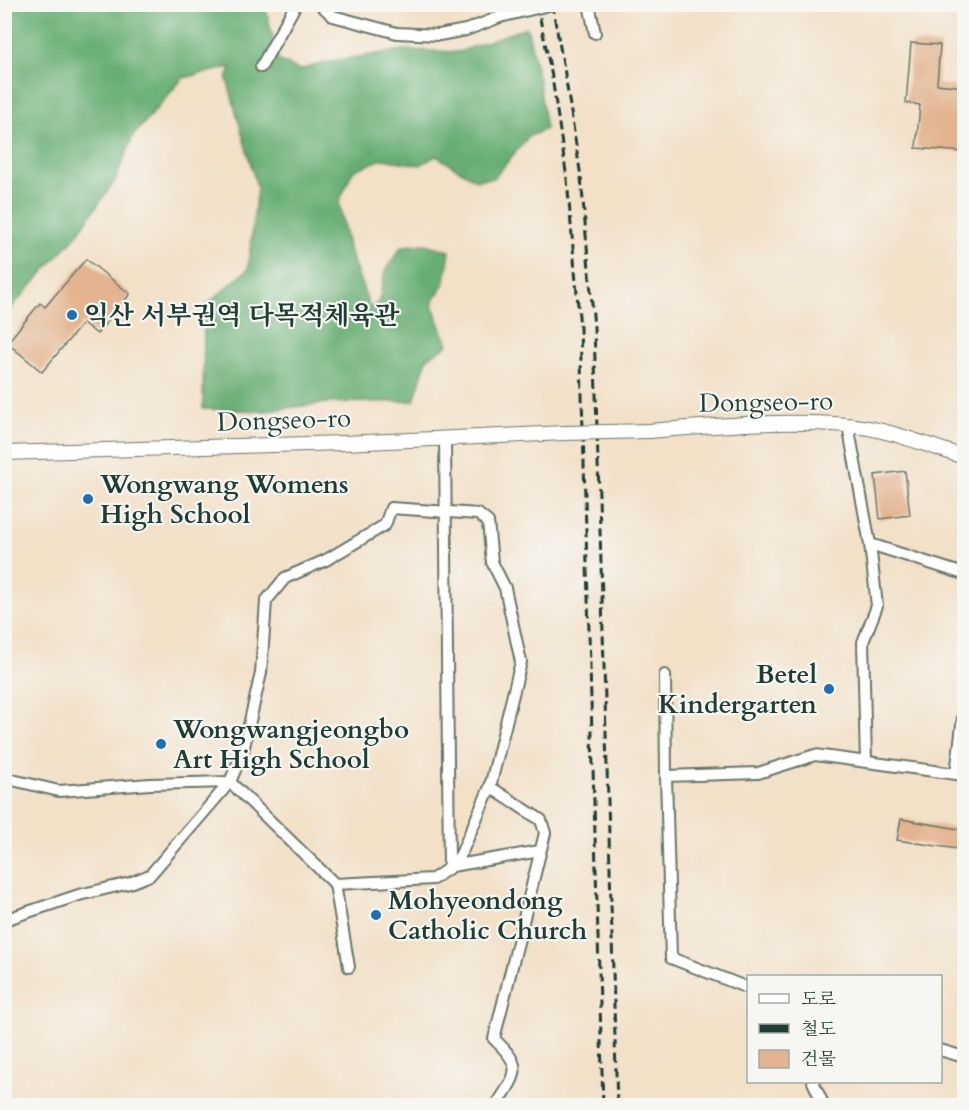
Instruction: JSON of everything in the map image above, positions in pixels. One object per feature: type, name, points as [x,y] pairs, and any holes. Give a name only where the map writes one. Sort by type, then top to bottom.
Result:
[{"type":"street","points":[[261,67],[296,4]]},
{"type":"street","points":[[320,4],[333,16],[397,33],[439,35],[466,30],[500,17],[553,4]]},
{"type":"street","points":[[589,4],[595,33]]},
{"type":"street","name":"Dongseo-ro","points":[[4,453],[445,439],[814,423],[848,425],[903,437],[964,458]]},
{"type":"street","name":"Dongseo-ro","points":[[848,425],[870,544],[877,606],[863,642],[866,762]]},
{"type":"street","points":[[445,439],[450,867]]},
{"type":"street","points":[[4,920],[79,895],[130,883],[150,875],[230,782],[243,751],[261,673],[266,602],[285,578],[326,560],[385,525],[391,508],[478,514],[488,522],[492,562],[506,588],[521,662],[490,787],[461,854],[450,867],[433,879],[334,884]]},
{"type":"street","points":[[870,544],[964,574]]},
{"type":"street","points":[[665,675],[671,958],[747,988]]},
{"type":"street","points":[[666,776],[758,773],[814,755],[960,774],[964,709]]},
{"type":"street","points":[[4,778],[59,791],[150,783],[230,782],[334,884],[349,968]]},
{"type":"street","points":[[490,787],[542,820],[545,833],[494,1039],[508,1052],[515,1065],[514,1078],[496,1106]]},
{"type":"street","points":[[450,867],[540,851]]},
{"type":"street","points":[[942,1051],[964,1057]]},
{"type":"street","points":[[813,1083],[824,1106]]},
{"type":"green space","points":[[5,5],[265,5],[278,60],[299,70],[332,61],[404,50],[459,52],[527,27],[538,76],[546,129],[528,137],[494,178],[476,180],[436,156],[420,165],[382,159],[353,171],[339,202],[348,247],[370,308],[379,301],[385,271],[402,246],[425,244],[450,251],[445,281],[432,304],[448,345],[427,358],[414,401],[326,403],[265,411],[203,409],[204,307],[248,269],[257,187],[227,79],[231,67],[183,78],[133,136],[116,179],[76,236],[11,308],[5,318]]},
{"type":"building","points":[[911,43],[940,45],[937,84],[964,87],[964,152],[916,148],[920,105],[906,103]]},
{"type":"building","name":"익산 서부권역 다목적체육관","points":[[86,259],[130,294],[97,334],[83,323],[42,372],[7,343],[40,303],[45,307]]},
{"type":"building","points":[[905,471],[910,515],[880,519],[875,475]]},
{"type":"building","points":[[901,819],[964,830],[964,850],[897,840]]},
{"type":"railway","points":[[537,4],[552,77],[567,179],[580,328],[603,1106]]},
{"type":"railway","points":[[552,4],[581,177],[594,327],[617,1106]]},
{"type":"place","name":"익산 서부권역 다목적체육관","points":[[72,315]]},
{"type":"place","name":"Wongwang Womens High School","points":[[88,499]]},
{"type":"place","name":"Betel Kindergarten","points":[[829,689]]},
{"type":"place","name":"Wongwangjeongbo Art High School","points":[[161,744]]},
{"type":"place","name":"Mohyeondong Catholic Church","points":[[376,915]]}]
